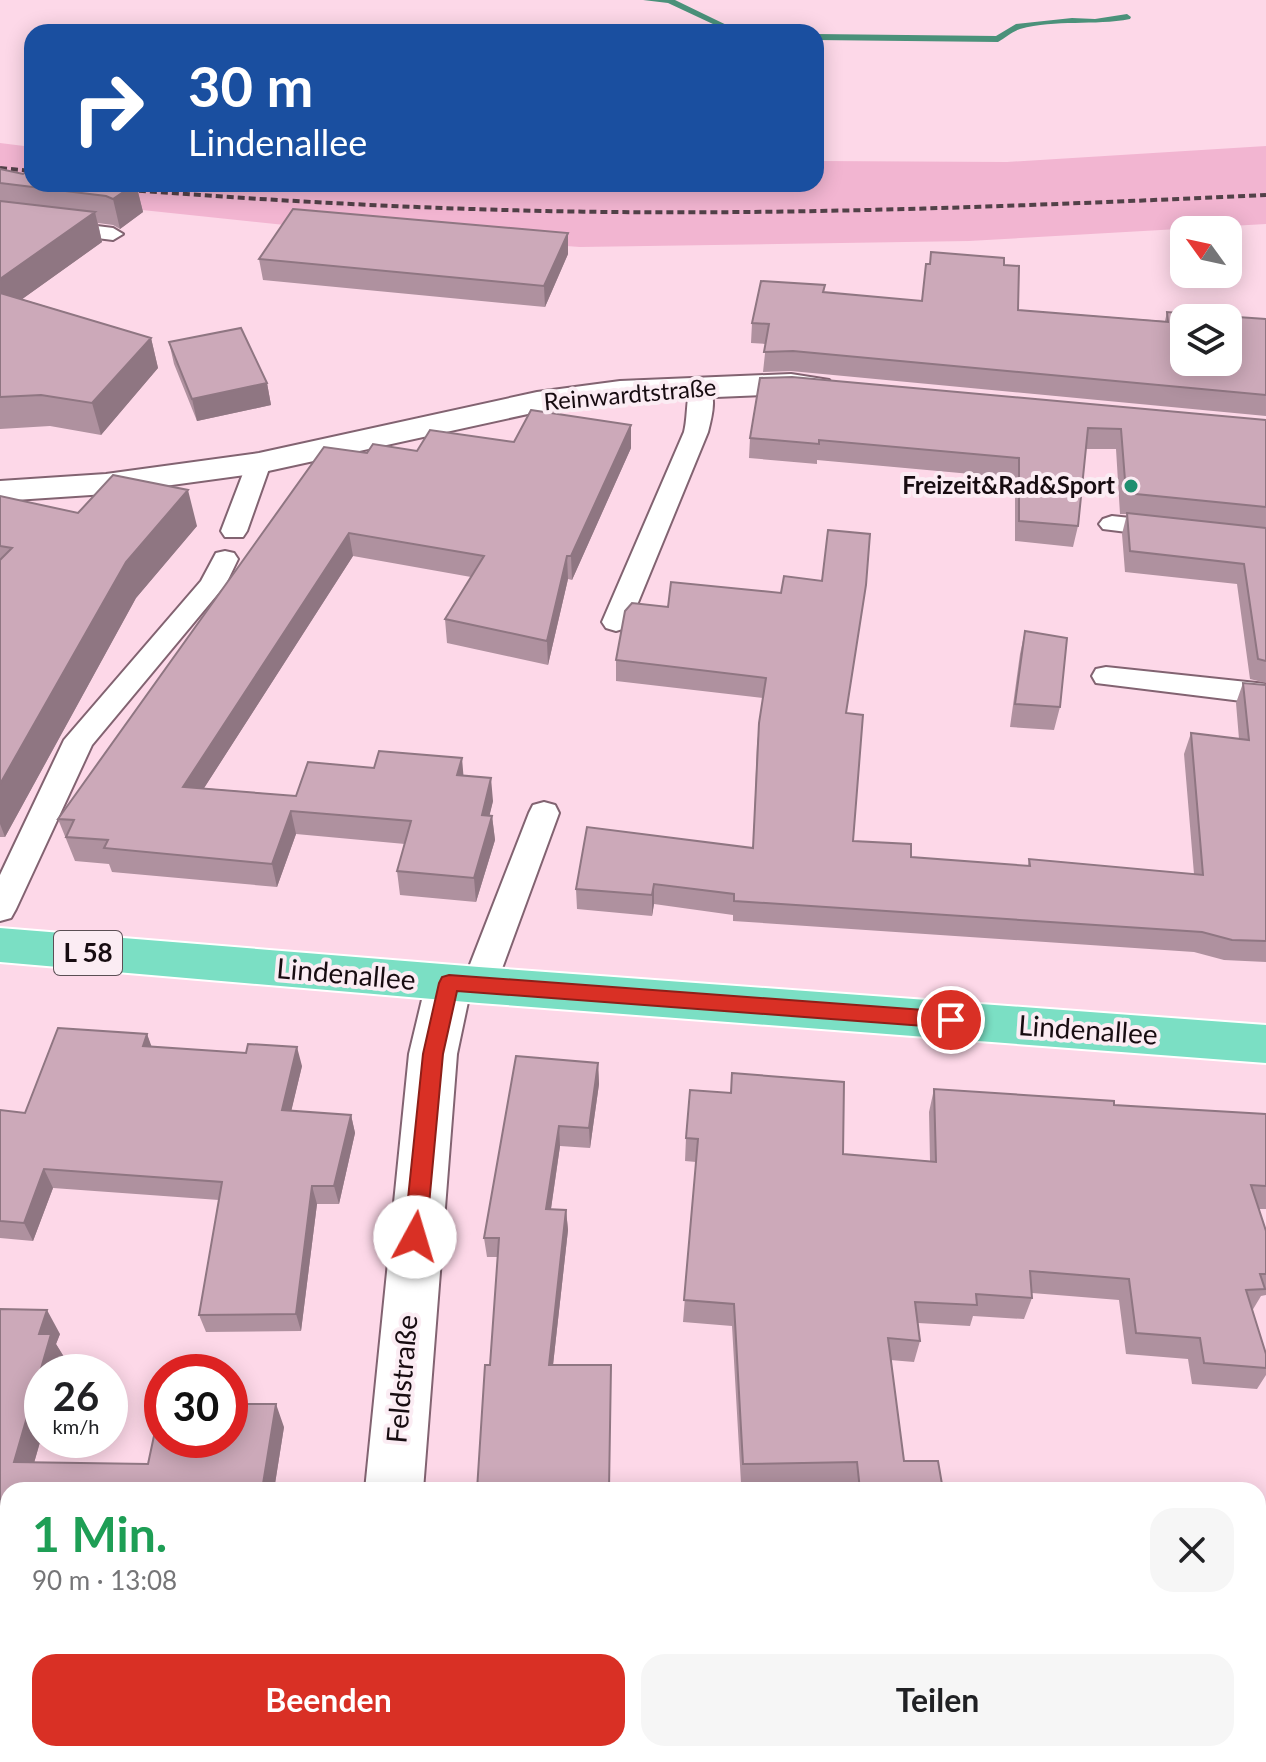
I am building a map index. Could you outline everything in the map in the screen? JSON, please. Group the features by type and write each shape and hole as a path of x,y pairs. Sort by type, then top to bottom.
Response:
{"main road":[{"name":"Lindenallee","path":"0,945 464,984 1266,1044"}],"street":[{"name":"Reinwardtstraße","path":"0,491 106,484 259,463 537,402 620,391 791,384 854,390"},
{"name":"Feldstraße","path":"395,1482 433,1054 464,984"}],"lane":[{"path":"0,220 113,234"},
{"path":"616,622 696,432 701,412 700,388"},
{"path":"0,909 79,740 213,584 259,463"},
{"path":"1112,524 1189,531"},
{"path":"1106,676 1266,694"},
{"path":"464,984 544,813"}],"shaded area":[{"path":"0,143 24,146 24,192 824,192 824,161 1007,162 1266,146 1266,224 1242,225 1242,216 1170,216 1170,229 969,241 580,247 294,226 0,195"}],"building":[{"path":"0,169 24,173 24,186 0,183"},
{"path":"73,192 123,192 113,199"},
{"path":"0,201 95,212 0,279"},
{"path":"293,209 568,233 544,286 259,259"},
{"path":"931,252 1004,258 1004,265 1019,266 1018,310 1168,322 1167,312 1170,312 1170,376 1242,376 1242,317 1266,319 1266,395 793,351 764,352 769,324 752,323 761,281 825,285 823,292 922,301 926,264 930,264"},
{"path":"0,293 151,338 92,403 41,395 0,397"},
{"path":"241,328 267,383 192,399 169,342"},
{"path":"792,377 1266,420 1266,507 1126,493 1121,429 1088,428 1078,526 1019,521 1019,458 819,440 819,444 750,438 760,378"},
{"path":"531,410 631,425 571,556 567,556 547,641 445,619 484,556 349,533 183,787 296,796 308,762 374,768 379,751 462,758 457,775 491,778 482,815 492,816 474,878 397,871 411,821 291,811 272,864 104,848 108,840 66,837 74,820 58,819 324,447 367,453 373,444 417,451 430,430 514,442"},
{"path":"113,475 188,490 126,562 0,784 0,560 12,548 0,546 0,496 78,513"},
{"path":"1127,513 1266,528 1266,661 1258,659 1244,564 1130,551"},
{"path":"828,530 870,534 866,585 846,713 863,715 853,841 911,844 911,857 1030,866 1029,859 1203,875 1191,733 1249,740 1243,683 1266,685 1266,941 1232,940 1202,932 734,901 734,894 654,884 652,895 576,889 587,827 753,848 759,723 766,678 616,660 625,611 632,603 668,607 671,582 781,593 784,576 822,581"},
{"path":"1025,631 1067,638 1060,707 1015,704"},
{"path":"58,1028 147,1034 143,1046 246,1053 248,1044 297,1047 282,1110 351,1115 334,1186 312,1186 296,1314 199,1315 222,1182 44,1169 24,1223 0,1221 0,1110 25,1113"},
{"path":"516,1056 598,1063 589,1128 559,1126 546,1209 566,1210 549,1365 611,1365 609,1482 478,1482 485,1365 490,1365 499,1238 484,1238"},
{"path":"732,1073 844,1082 843,1154 936,1162 934,1089 1114,1101 1114,1105 1266,1114 1266,1186 1251,1185 1266,1231 1266,1274 1260,1274 1265,1289 1246,1290 1266,1354 1266,1368 1204,1363 1200,1338 1136,1333 1129,1279 1030,1271 1032,1298 976,1294 977,1305 915,1302 920,1341 888,1338 904,1461 938,1461 942,1482 859,1482 857,1462 743,1464 734,1304 684,1300 698,1139 686,1138 690,1090 731,1093"},
{"path":"0,1309 47,1310 39,1334 51,1334 45,1354 24,1354 24,1427 14,1462 148,1464 149,1458 248,1458 248,1404 276,1404 263,1482 0,1482"}],"waterway":[{"path":"647,0 670,1 720,24"},
{"path":"824,37 998,39 1016,27 1127,17"}],"railway":[{"path":"0,168 24,170"},
{"path":"161,192 385,206 636,212 906,209 1266,195"}],"place":[{"name":"Freizeit&Rad&Sport","path":"1131,486"}],"route":[{"path":"415,1237 433,1054 449,983 951,1020"}]}
